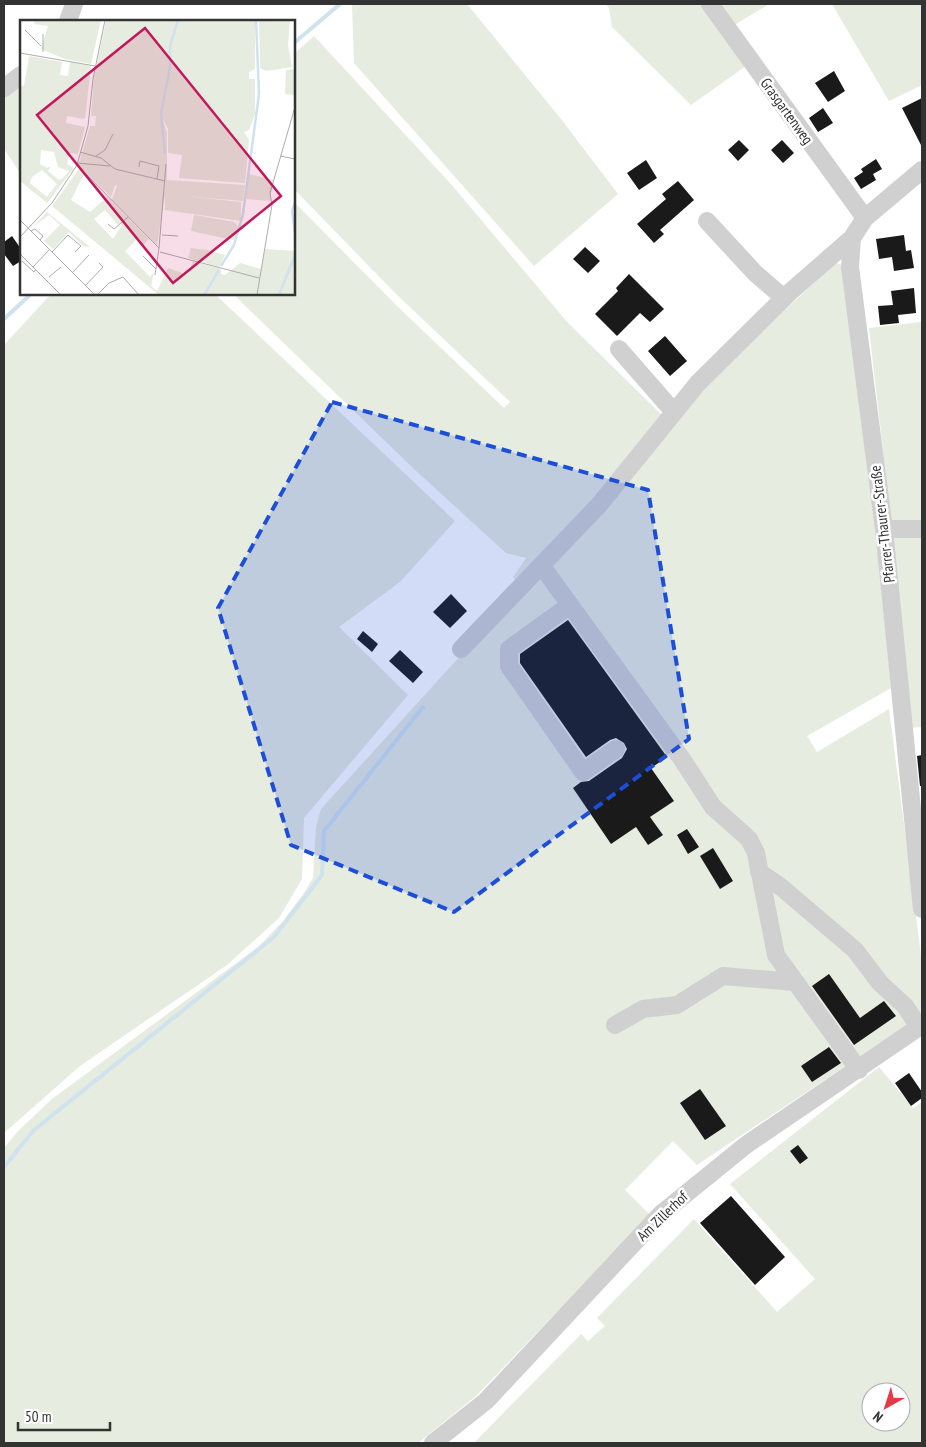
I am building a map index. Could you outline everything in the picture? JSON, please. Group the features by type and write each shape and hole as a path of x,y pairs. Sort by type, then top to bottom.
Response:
{"street":[{"path":"68,20 74,4"},
{"name":"Grasgartenweg","path":"710,4 865,218"},
{"path":"4,88 20,76"},
{"name":"Pfarrer-Thaurer-Straße","path":"922,170 865,218 852,238 850,267 884,530 922,909"},
{"path":"707,221 755,273 784,298"},
{"path":"461,649 599,505 673,411 698,383 784,298 852,238"},
{"path":"619,349 673,411"},
{"path":"884,530 922,529"},
{"path":"541,565 682,758 713,807 749,839 756,853 776,954 859,1070"},
{"path":"570,606 509,649 509,666 583,772 616,749"},
{"path":"760,872 781,886 855,950 880,982 905,1006 921,1026"},
{"path":"615,1025 643,1009 678,1005 723,976 795,982"},
{"name":"Am Zillerhof","path":"434,1443 486,1401 661,1214 746,1145 859,1070 921,1026"}],"highlighted area":[{"path":"332,402 648,490 689,739 454,912 291,845 218,608"}],"shaded area":[{"path":"352,4 467,4 561,119 618,194 534,266 354,63"},
{"path":"606,4 702,4 746,66 691,105 612,27 609,8"},
{"path":"714,4 769,4 731,27"},
{"path":"832,4 922,4 922,85 889,101"},
{"path":"314,36 450,183 568,323 663,416 724,366 836,263 850,267 891,688 807,736 817,752 889,709 922,963 922,1015 697,1165 673,1141 625,1190 650,1215 476,1396 418,1443 4,1443 4,1148 18,1131 52,1099 258,947 283,921 313,878 316,827 321,809 523,587 513,577 526,558 506,553 414,469 234,295 295,295 295,203 397,306 504,408 510,402 394,292 295,190 295,53"},
{"path":"20,83 20,173 4,149 4,94"},
{"path":"50,295 216,295 455,521 400,582 339,627 408,695 304,818 302,879 279,918 227,965 80,1066 4,1133 4,345"},
{"path":"921,322 922,727 908,728 894,546 869,328"},
{"path":"879,1067 913,1108 922,1102 922,1443 474,1443 581,1334 588,1341 605,1326 597,1318 694,1219 777,1312 815,1279 730,1184"}],"building":[{"path":"834,71 845,91 828,102 815,83"},
{"path":"922,98 922,147 902,108"},
{"path":"823,108 833,123 818,132 809,118"},
{"path":"739,140 749,150 738,161 728,150"},
{"path":"782,140 794,153 783,163 771,150"},
{"path":"876,159 882,169 873,174 876,180 861,189 854,178 863,172 861,169"},
{"path":"646,160 657,178 639,190 627,173"},
{"path":"678,181 694,200 660,230 664,234 654,243 637,224 666,199 662,194"},
{"path":"904,235 906,251 911,250 914,268 894,271 892,257 879,259 876,239"},
{"path":"12,236 20,248 20,262 13,266 4,254 4,242"},
{"path":"585,247 600,261 588,273 573,259"},
{"path":"629,274 664,309 650,322 640,313 617,336 595,314 618,291 616,288"},
{"path":"914,288 916,313 898,315 899,323 880,325 878,306 893,305 891,291"},
{"path":"665,336 687,361 670,376 648,351"},
{"path":"451,594 467,611 450,628 433,612"},
{"path":"568,620 667,757 651,768 674,801 650,817 663,835 648,845 636,827 611,844 573,788 581,782 589,781 622,758 627,749 624,743 616,738 610,740 586,757 520,663 520,654"},
{"path":"363,631 378,644 372,652 357,639"},
{"path":"400,650 423,672 413,683 389,661"},
{"path":"922,755 922,786 920,786 917,756"},
{"path":"687,829 699,847 688,854 677,835"},
{"path":"713,848 733,881 720,889 700,856"},
{"path":"829,974 860,1018 884,1001 896,1016 854,1045 812,986"},
{"path":"829,1047 841,1063 812,1082 801,1066"},
{"path":"909,1073 922,1092 922,1098 911,1106 895,1083"},
{"path":"700,1089 726,1126 705,1140 680,1103"},
{"path":"798,1145 808,1158 800,1164 790,1151"},
{"path":"731,1196 785,1257 755,1285 700,1223"}],"waterway":[{"path":"295,42 340,4"},
{"path":"4,319 30,295"},
{"path":"4,1167 34,1130 274,937 322,875 324,831 423,707"}]}
